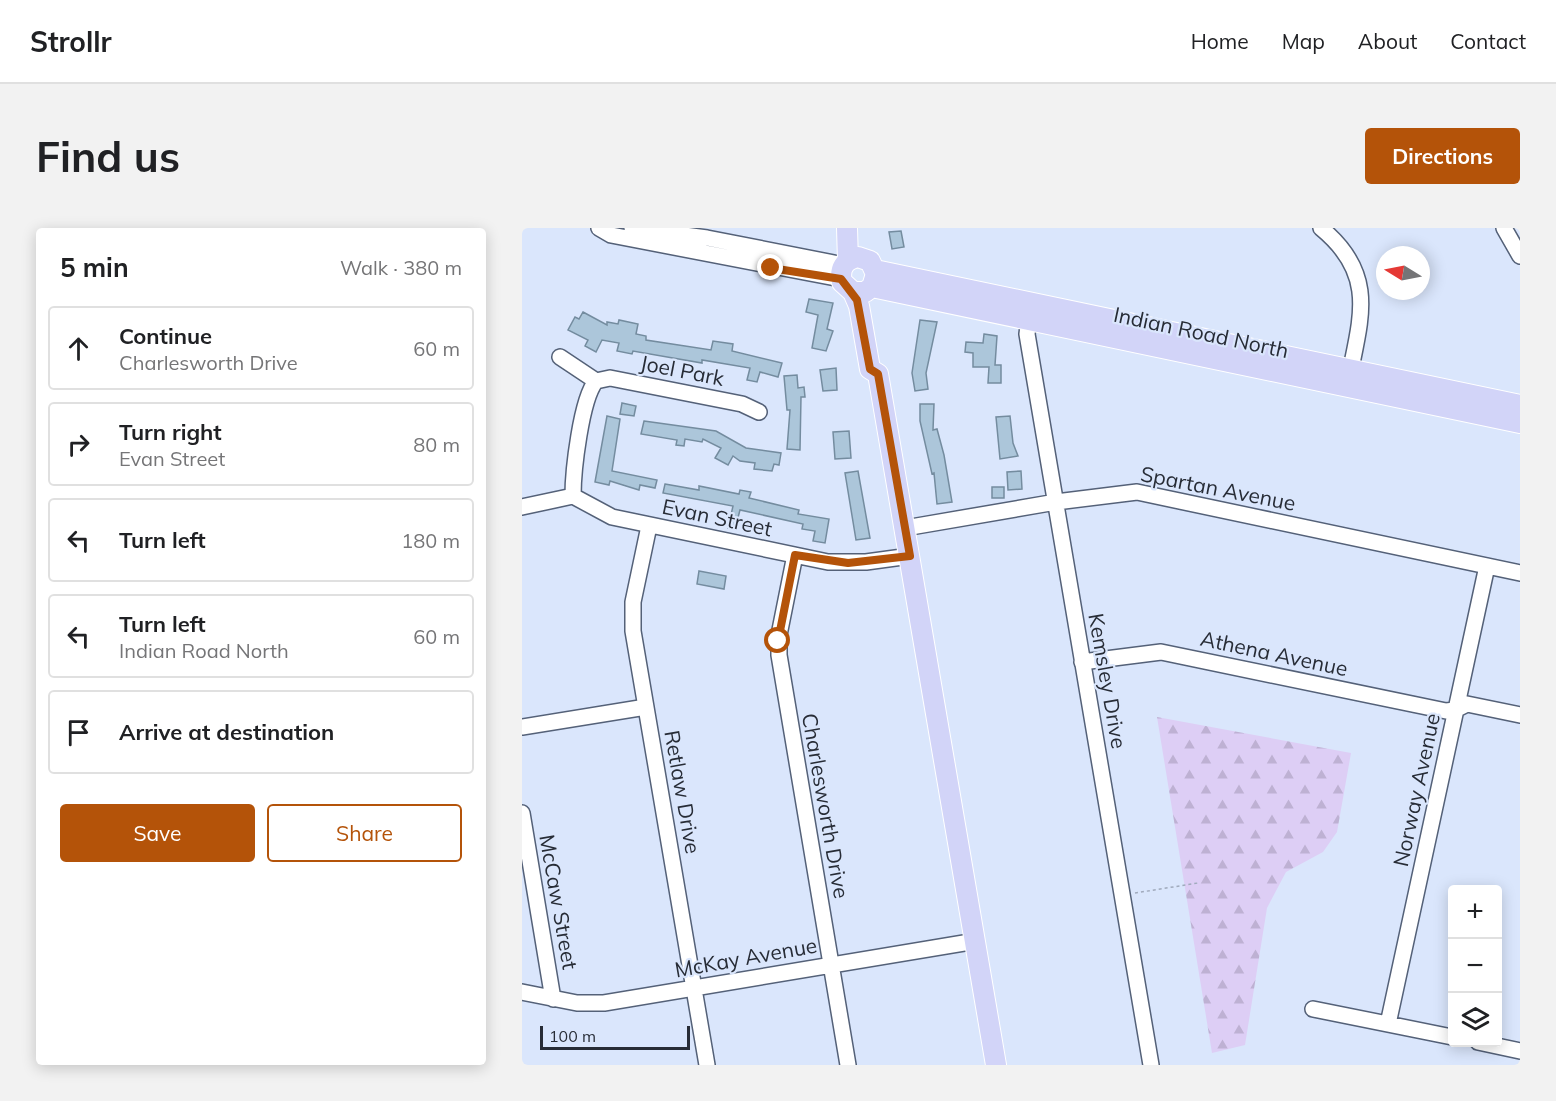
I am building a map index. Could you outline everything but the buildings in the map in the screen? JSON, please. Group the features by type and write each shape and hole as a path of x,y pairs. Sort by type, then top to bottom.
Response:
{"main road":[{"path":"847,228 884,368 878,374 996,1065"},
{"path":"858,228 858,275"},
{"name":"Indian Road North","path":"858,275 1349,380 1520,423"},
{"name":"Indian Road North","path":"1349,380 1520,405"}],"street":[{"name":"Indian Road North","path":"599,228 611,236 858,275"},
{"name":"Indian Road North","path":"632,228 707,238 858,275"},
{"path":"1322,228 1345,252 1361,288 1362,317 1349,380"},
{"path":"1504,228 1520,256"},
{"name":"Kemsley Drive","path":"1030,313 1027,334 1151,1065"},
{"path":"522,507 573,496 575,457 590,390 596,381 560,357"},
{"name":"Joel Park","path":"596,381 602,378 621,380 742,404 759,412"},
{"name":"Spartan Avenue","path":"905,528 1056,502 1137,492 1520,573"},
{"name":"Evan Street","path":"573,496 604,514 649,526 795,555 848,563 910,556"},
{"name":"Retlaw Drive","path":"649,526 632,614 707,1065"},
{"name":"Charlesworth Drive","path":"795,555 779,634 778,655 848,1065"},
{"name":"Norway Avenue","path":"1388,1024 1487,566"},
{"name":"Athena Avenue","path":"1082,662 1161,652 1446,711 1467,705 1520,715"},
{"path":"522,727 646,707"},
{"name":"McCaw Street","path":"522,813 553,999"},
{"name":"McKay Avenue","path":"522,992 553,999 595,1004 976,941"},
{"path":"1313,1009 1448,1036"},
{"path":"1501,1047 1520,1051"}],"path":[{"path":"1122,896 1198,883"}],"green space":[{"path":"1157,717 1351,753 1337,832 1323,852 1286,872 1267,908 1245,1045 1212,1053"}],"route":[{"path":"771,268 841,279 845,288 853,292 857,300 870,369 878,374 910,556 848,563 828,562 795,555 778,641"}]}
